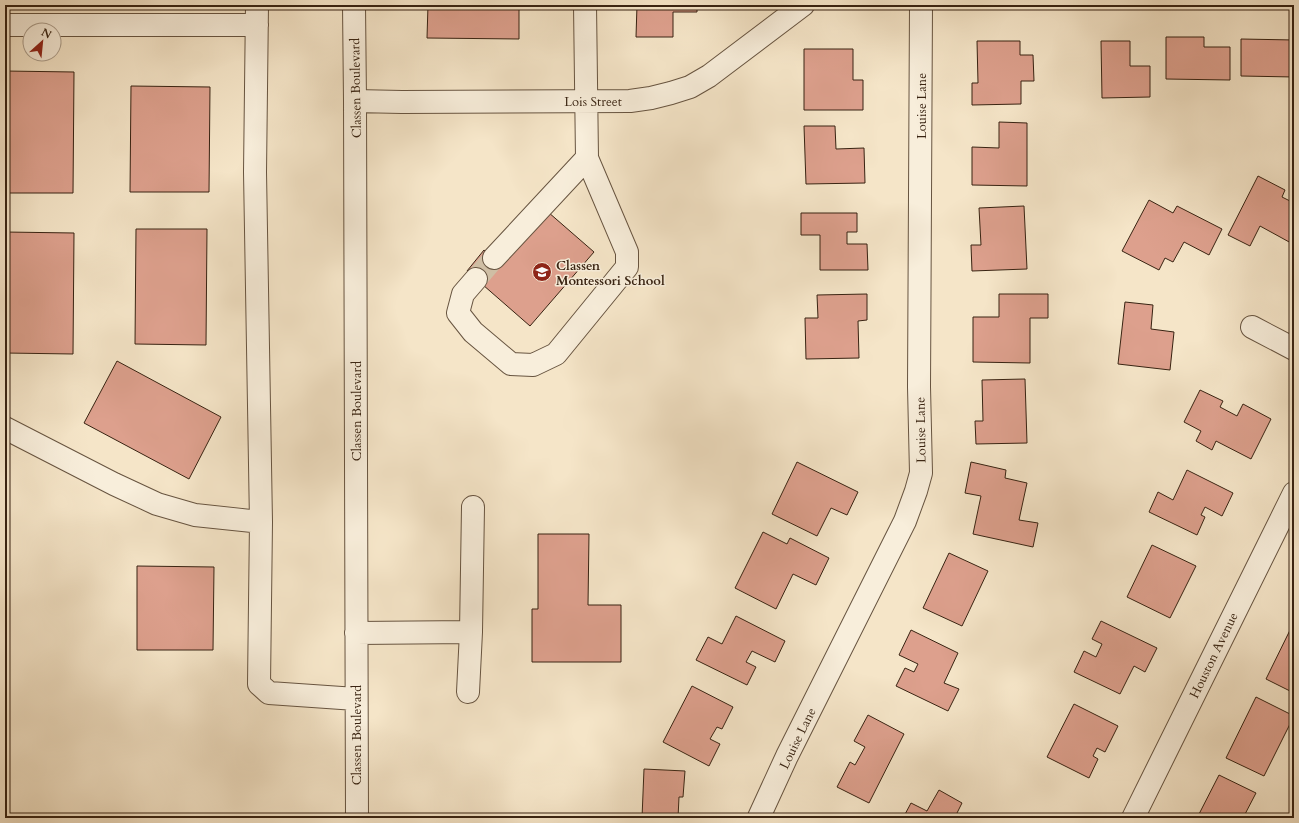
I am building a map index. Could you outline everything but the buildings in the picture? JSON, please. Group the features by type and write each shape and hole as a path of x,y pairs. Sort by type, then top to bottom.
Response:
{"street":[{"name":"Classen Boulevard","path":"354,5 357,818"},
{"path":"476,279 463,294 458,313 473,332 511,364 533,365 556,354 627,267 627,252 586,158 585,5"},
{"name":"Lois Street","path":"355,101 630,101 651,98 690,86 721,68 803,5"},
{"name":"Louise Lane","path":"761,818 759,817 787,756 905,521 916,491 920,473 919,379 921,5"},
{"path":"5,25 257,15 255,172 260,522 259,684 269,693 356,699"},
{"path":"494,258 586,158"},
{"path":"1252,327 1294,349"},
{"path":"5,428 114,484 157,504 195,515 260,522"},
{"name":"Houston Avenue","path":"1133,818 1294,493"},
{"path":"468,692 473,507"},
{"path":"356,633 470,632"}],"tunnel":[{"path":"476,279 494,258"}],"place":[{"name":"Classen Montessori School","path":"542,272"}]}
